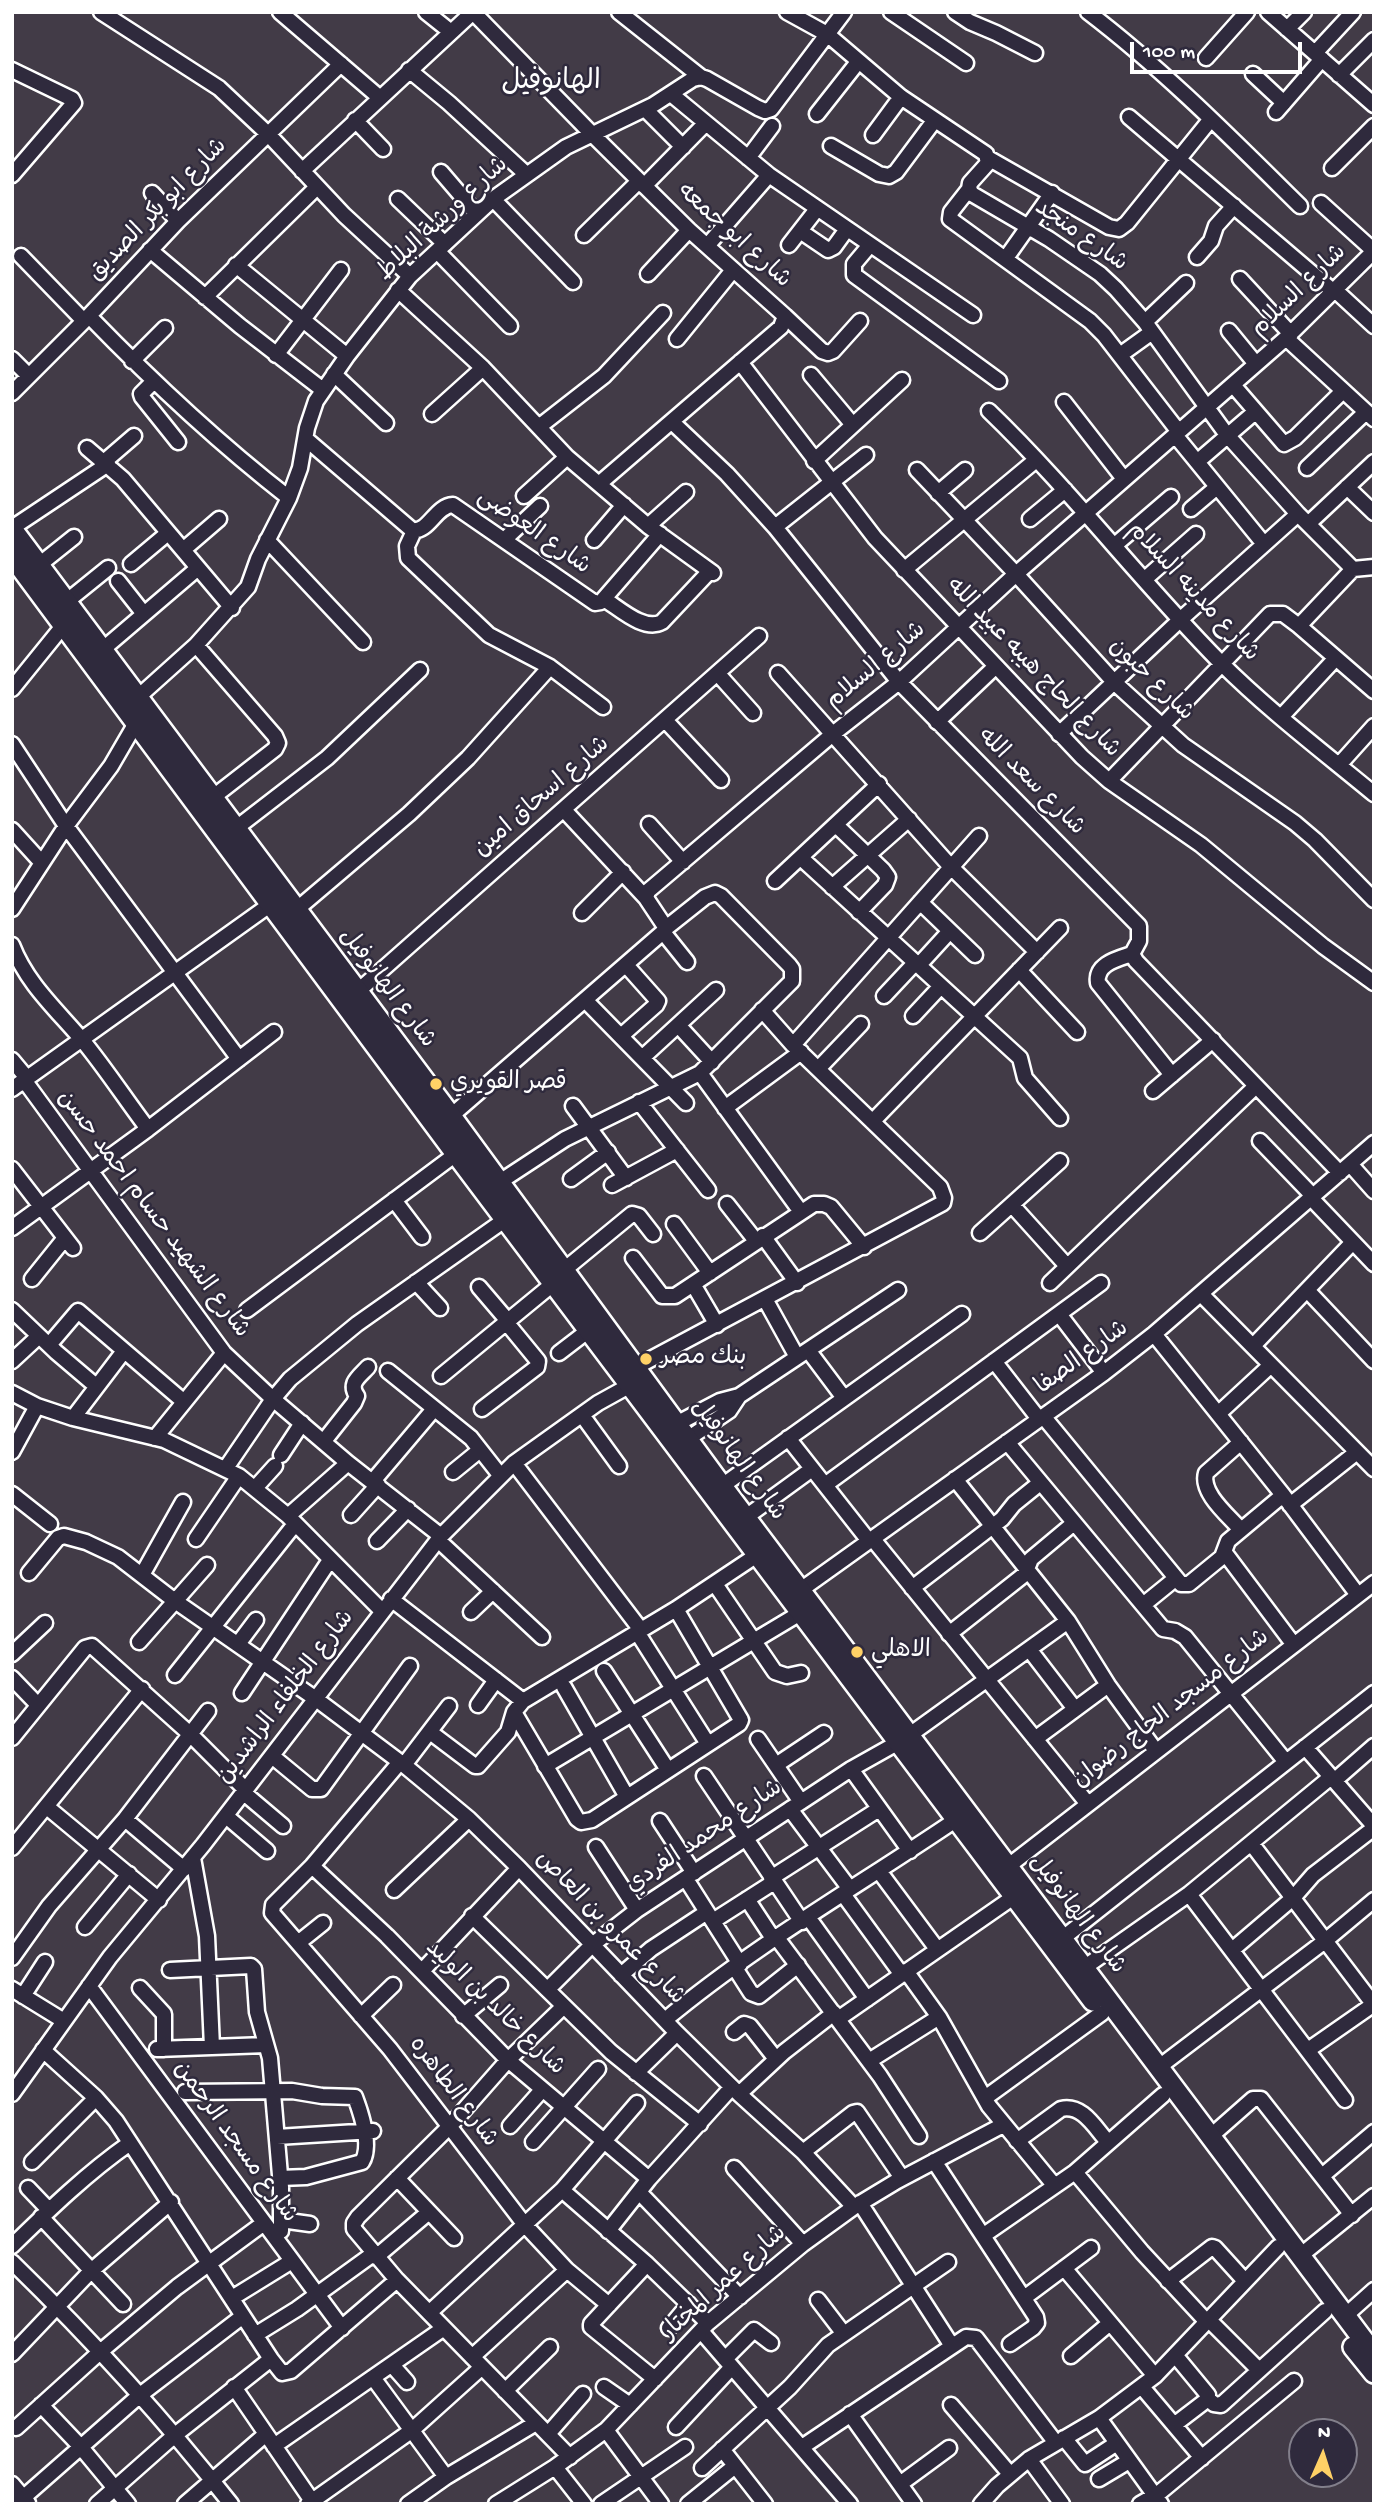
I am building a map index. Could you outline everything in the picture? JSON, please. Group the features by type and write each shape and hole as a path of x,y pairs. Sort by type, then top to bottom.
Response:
{"street":[{"path":"101,12 213,84 268,134 317,187 410,276"},
{"path":"280,12 379,97"},
{"path":"426,12 451,32"},
{"path":"302,171 473,12"},
{"name":"شارع ابو جمعه","path":"473,12 592,135 707,246 785,316 781,327 600,483"},
{"path":"619,12 701,77 765,111 771,109 844,12"},
{"path":"787,12 827,34 901,97 986,154 988,158 1109,227 1119,229 1127,223 1211,119"},
{"path":"891,12 966,63"},
{"path":"955,12 1035,53"},
{"path":"1088,12 1211,119 1300,206"},
{"path":"1206,58 1247,12"},
{"path":"1268,12 1374,105"},
{"path":"1287,29 1304,12"},
{"path":"1254,74 1280,107 1353,12"},
{"path":"1339,75 1374,40"},
{"path":"817,114 858,62"},
{"name":"شارع ابو بكر الصديق","path":"12,393 178,221 341,64"},
{"path":"12,70 74,101 74,105 12,175"},
{"path":"410,70 469,120 526,174"},
{"name":"شارع ورشة البلاط","path":"136,698 196,645 232,608 248,587 267,540 289,499 300,468 311,413 323,390 347,356 410,276 493,199 526,174 566,147 645,109 693,79 701,77"},
{"path":"671,94 769,175 973,315"},
{"path":"873,135 901,97"},
{"path":"645,109 683,147"},
{"path":"1129,117 1374,326"},
{"path":"355,120 383,149"},
{"path":"831,146 879,174 889,176 897,172 934,121"},
{"path":"584,235 705,124"},
{"path":"748,158 772,126"},
{"path":"1332,168 1374,126"},
{"path":"988,158 986,166 970,183 969,189 951,212 950,219 1090,321 1120,355 1197,462 1264,544"},
{"path":"441,172 477,214"},
{"path":"707,246 769,175"},
{"path":"205,297 317,187"},
{"name":"شارع منجد","path":"969,189 972,194 1100,274 1148,327 1227,435 1303,519 1353,569"},
{"path":"152,193 178,221"},
{"path":"1006,258 1052,193"},
{"path":"398,199 510,326"},
{"path":"493,199 573,282"},
{"path":"1321,203 1374,251"},
{"path":"1197,257 1234,206"},
{"path":"789,246 817,209"},
{"path":"800,231 828,250 834,247 847,229"},
{"path":"648,274 690,230"},
{"path":"870,245 854,264 854,275 999,381"},
{"path":"150,250 276,355 323,390"},
{"name":"شارع السلام","path":"646,898 648,891 834,733 899,682 1016,574 1289,336 1374,251"},
{"path":"21,256 208,432 289,499"},
{"path":"236,265 347,356"},
{"path":"276,355 341,270"},
{"path":"677,340 733,270"},
{"path":"1240,279 1289,336 1370,416 1307,468"},
{"path":"1120,355 1186,283"},
{"path":"398,290 483,368 567,457 654,530 711,572 656,626 645,624 604,598"},
{"path":"540,426 604,376 663,313"},
{"path":"785,316 822,351 828,353 833,351 860,321"},
{"path":"132,361 165,328"},
{"path":"1229,331 1256,365"},
{"path":"12,359 29,376"},
{"name":"شارع الحاج هيبه عبيد الله","path":"740,362 831,483 904,570 1059,734 1109,781 1201,845 1322,946 1374,983"},
{"path":"432,414 483,368"},
{"path":"334,374 386,423"},
{"path":"811,375 853,425"},
{"path":"814,461 902,380"},
{"path":"153,382 141,394 142,397 178,442"},
{"path":"1233,385 1280,441 1288,444 1343,391"},
{"path":"1064,402 1124,479"},
{"name":"شارع مدينه السلام","path":"989,411 1087,512 1222,663 1281,717 1374,794"},
{"path":"1197,462 1255,412"},
{"name":"شارع سعد الله","path":"672,422 727,474 775,527 899,682 1139,926 1140,935 1132,954"},
{"path":"12,528 107,463 134,436"},
{"path":"306,439 414,531 407,546 408,558 489,635 550,667 603,707"},
{"path":"87,448 107,463 232,608"},
{"path":"775,527 866,455"},
{"path":"524,496 567,457"},
{"path":"904,570 1036,460"},
{"path":"1059,734 1264,544 1347,487 1374,462"},
{"name":"شارع حبون","path":"917,470 1115,683 1183,745 1295,823 1335,858 1373,898"},
{"path":"938,493 965,470"},
{"path":"1191,509 1217,487"},
{"path":"1347,487 1374,513"},
{"path":"1030,519 1065,489"},
{"name":"شارع العوضى","path":"414,531 422,529 447,505 453,505 595,603 604,598 686,492"},
{"path":"1115,545 1171,497"},
{"path":"594,540 624,505"},
{"path":"504,540 540,506"},
{"path":"183,550 219,519"},
{"name":"شارع الهانوفيل","path":"12,528 136,698 451,1116 492,1187 506,1219 559,1276 589,1330 636,1376 757,1555 905,1738 957,1819 1063,1938 1102,2013 1374,2373"},
{"path":"131,564 168,533"},
{"path":"1145,579 1196,534"},
{"path":"39,565 74,537"},
{"path":"267,540 363,642"},
{"name":"شارع الهانوفيل","path":"13,558 456,1154 492,1187 636,1376 684,1431 722,1486 802,1589 905,1738 1003,1870 1015,1896 1159,2067 1374,2354"},
{"path":"1299,626 1353,569 1374,566"},
{"path":"66,601 108,568"},
{"path":"102,650 198,568"},
{"path":"118,581 144,614"},
{"path":"1109,781 1265,618 1277,612 1299,626 1374,691"},
{"path":"12,689 63,626"},
{"name":"شارع اسحاق امين","path":"357,992 760,636"},
{"path":"196,645 275,736 278,743 275,749 212,798"},
{"path":"1281,717 1336,658"},
{"path":"937,722 996,666"},
{"path":"296,910 409,814 458,767 550,667"},
{"path":"235,829 327,758 420,670"},
{"path":"778,673 951,867 1037,952"},
{"path":"718,674 752,713"},
{"path":"665,720 721,780"},
{"path":"12,909 66,826 111,766 136,723"},
{"path":"1339,765 1374,726"},
{"path":"14,751 66,826 239,1059"},
{"path":"775,881 879,784"},
{"path":"564,810 646,898 687,962"},
{"path":"832,887 909,819"},
{"path":"649,824 682,862"},
{"path":"836,825 886,873 887,881 859,912"},
{"path":"12,830 42,863"},
{"path":"725,1108 797,1049 888,939 979,836"},
{"path":"801,858 1020,1058 1025,1078 1060,1118"},
{"path":"582,913 623,873"},
{"path":"451,1116 705,897 715,893 725,900 792,969 792,981 700,1073 560,1142 492,1187"},
{"path":"920,902 975,955"},
{"path":"21,1082 271,904"},
{"path":"762,1010 797,1049 873,1121 1060,928"},
{"path":"884,996 950,932"},
{"path":"12,945 31,982 82,1040 148,1129"},
{"path":"1171,1075 1098,983 1100,969 1132,954 1256,1086 1345,1169 1374,1191"},
{"path":"621,1036 658,1001 626,965"},
{"path":"1019,970 1077,1032"},
{"path":"913,1016 940,986"},
{"path":"642,1058 716,990"},
{"path":"585,1000 686,1103"},
{"path":"818,1069 861,1024"},
{"path":"678,1025 712,1062"},
{"path":"12,1228 91,1172 274,1032"},
{"path":"1153,1091 1213,1040"},
{"name":"شارع الشهيد حسام احمد حسن","path":"12,1060 21,1082 224,1353 348,1463 408,1509 542,1637"},
{"path":"700,1073 800,1212"},
{"path":"1050,1283 1256,1086"},
{"path":"639,1102 708,1190"},
{"path":"573,1106 626,1178"},
{"name":"شارع الخلفاء الراشدين","path":"12,2094 89,1986 245,1792 386,1605 440,1538 500,1475 636,1376 717,1325 943,1203 940,1187 873,1121"},
{"path":"1259,1141 1374,1264"},
{"name":"شارع الصفا","path":"802,1589 1104,1373 1201,1294 1374,1143"},
{"path":"612,1185 677,1150"},
{"path":"571,1179 608,1152"},
{"path":"247,1310 456,1154"},
{"path":"980,1233 1060,1161"},
{"path":"12,1169 69,1243 32,1279"},
{"path":"394,1200 422,1237"},
{"path":"727,1204 797,1283"},
{"path":"634,1258 662,1296 675,1296 814,1204 831,1207 864,1247"},
{"path":"1012,1205 1067,1266"},
{"path":"441,1376 632,1214 639,1216 653,1234"},
{"path":"196,1539 273,1399 290,1379 357,1324 506,1219"},
{"path":"674,1224 710,1273"},
{"path":"1253,1346 1353,1242"},
{"path":"416,1282 440,1308"},
{"path":"825,1485 1101,1283"},
{"path":"693,1284 717,1325"},
{"path":"479,1287 538,1361 537,1367 482,1409"},
{"path":"684,1431 729,1411 739,1396 898,1290"},
{"path":"1307,1290 1374,1361"},
{"path":"1201,1294 1374,1469"},
{"path":"765,1299 803,1353 844,1398"},
{"path":"12,1310 96,1386"},
{"path":"12,1361 44,1340 78,1311 183,1401"},
{"path":"722,1486 962,1314"},
{"path":"1059,1314 1104,1373"},
{"path":"559,1353 589,1330"},
{"path":"1154,1334 1358,1595"},
{"path":"74,1418 124,1351"},
{"path":"155,1438 224,1353"},
{"path":"994,1361 1182,1581"},
{"path":"1218,1414 1271,1365"},
{"path":"324,1441 354,1403 357,1396 352,1385 368,1367"},
{"path":"388,1371 460,1428 500,1475"},
{"path":"12,1393 37,1406 74,1418 155,1438 233,1472 256,1487 330,1560 386,1605 496,1680 518,1707 545,1766 577,1819 582,1822 592,1820 739,1724 741,1720 676,1609"},
{"path":"12,1452 37,1406"},
{"path":"351,1515 434,1409"},
{"path":"582,1415 619,1466"},
{"path":"256,1487 278,1461 302,1423"},
{"path":"789,1438 1088,1804"},
{"path":"1007,1442 1163,1629 1175,1631 1185,1637 1286,1762"},
{"path":"1241,1442 1206,1473 1204,1478 1206,1488 1241,1530"},
{"path":"453,1472 481,1450"},
{"path":"1143,1605 1225,1553 1228,1541 1241,1530 1357,1451"},
{"path":"175,1675 291,1520 348,1463"},
{"path":"514,1463 639,1631 708,1744"},
{"path":"746,1517 812,1469"},
{"path":"955,1479 1068,1621 1108,1685 1156,1751"},
{"path":"912,1588 1002,1520 1014,1504 1040,1483"},
{"path":"12,1494 50,1524"},
{"path":"142,1575 183,1502"},
{"path":"377,1541 408,1509"},
{"path":"949,1634 1025,1574 1031,1559 1074,1523"},
{"name":"شارع عمرو بن العاص","path":"29,1573 58,1538 64,1536 86,1542 118,1557 174,1601 362,1733 468,1819 519,1868 677,2033 857,2205 952,2346"},
{"path":"1225,1553 1294,1645"},
{"path":"430,1732 477,1767 508,1731 518,1707 757,1555"},
{"path":"242,1693 330,1560"},
{"path":"139,1642 207,1565"},
{"name":"شارع مسجد الحاج رضوان","path":"1003,1870 1374,1583"},
{"path":"715,1584 775,1672 787,1676 801,1673"},
{"path":"471,1612 493,1591"},
{"path":"545,1766 802,1612"},
{"path":"238,1644 256,1620"},
{"name":"شارع محمد الفردي","path":"548,1989 592,1945 637,1910 850,1769 905,1738 1068,1621"},
{"path":"12,1654 45,1623"},
{"path":"12,1738 88,1646 100,1652 142,1689 283,1826"},
{"path":"1029,1648 1075,1709"},
{"path":"272,1756 317,1790 321,1789 410,1666"},
{"path":"604,1671 668,1770"},
{"path":"12,1678 38,1705"},
{"path":"478,1705 496,1680"},
{"path":"1035,1739 1108,1685"},
{"path":"564,1687 627,1797"},
{"path":"12,1848 142,1689"},
{"path":"1063,1938 1374,1693"},
{"path":"312,1866 430,1732 449,1706"},
{"path":"12,1958 43,1914 125,1819 208,1711"},
{"path":"776,1765 824,1734"},
{"path":"758,1739 776,1765 819,1847 847,1891 904,1973 939,2017 1003,2125 1054,2185"},
{"path":"1079,1971 1189,1894 1374,1746"},
{"path":"1232,1950 1293,1898 1313,1875 1374,1827 1305,1747"},
{"path":"850,1769 910,1851"},
{"path":"704,1776 773,1880 867,1999"},
{"path":"47,1807 159,1900"},
{"path":"621,1975 651,1949 747,1899 819,1847 879,1809"},
{"path":"226,1815 267,1851"},
{"path":"125,1819 189,1863 203,1910 212,2047"},
{"path":"394,1889 468,1819"},
{"path":"665,2020 775,1939 957,1819"},
{"path":"660,1821 751,1993 759,1996 798,1965"},
{"path":"1251,1843 1374,2004 1308,2050"},
{"path":"596,1847 637,1910"},
{"name":"شارع الطاهره","path":"312,1866 276,1901 271,1909 272,1913 422,2088 525,2225 567,2270 609,2305"},
{"name":"شارع خالد بن الوليد","path":"312,1866 422,1971 508,2060 603,2143 649,2179"},
{"path":"422,1971 519,1868"},
{"path":"879,1871 937,1949"},
{"path":"85,1927 129,1874"},
{"path":"1189,1894 1345,2100"},
{"path":"608,2231 649,2179 700,2124 736,2091 836,2016 867,1999 1015,1896"},
{"path":"747,1899 869,2060 919,2136"},
{"path":"1159,2067 1325,1941 1374,1900"},
{"path":"472,1916 636,2073 700,2124"},
{"path":"298,1943 323,1923"},
{"path":"44,1962 18,1992 64,2021"},
{"path":"170,1970 253,1967 257,2012 270,2058 281,2225 310,2224"},
{"path":"361,2016 393,1985"},
{"path":"463,2016 500,1985"},
{"name":"شارع مسجد الرحمن","path":"89,1986 342,2328"},
{"path":"140,1988 163,2014 161,2049 266,2045"},
{"path":"564,2006 508,2060 449,2127 358,2217 354,2229 397,2280 570,2457"},
{"path":"985,2098 1102,2013"},
{"path":"869,2060 939,2017"},
{"path":"734,2032 744,2024 750,2026 776,2059"},
{"path":"636,2073 677,2033"},
{"path":"43,2050 96,2098 130,2143 282,2372 287,2373 397,2280"},
{"path":"533,2142 597,2069"},
{"path":"510,2126 542,2090"},
{"path":"185,2092 273,2091 355,2097 369,2131 362,2162 306,2176 280,2178"},
{"path":"984,2235 1075,2172 1163,2095"},
{"path":"32,2162 96,2098"},
{"path":"1210,2136 1252,2099 1261,2099 1352,2215"},
{"path":"429,2313 562,2190 637,2103"},
{"path":"1017,2141 1061,2109 1067,2108 1079,2110 1108,2142"},
{"path":"803,2152 857,2112 902,2178"},
{"name":"شارع عمر المختار","path":"496,2504 570,2457 606,2430 705,2327 803,2244 857,2205 902,2178 1003,2125"},
{"path":"276,2137 369,2131"},
{"path":"1322,2176 1374,2132"},
{"path":"12,2246 100,2164 130,2143"},
{"path":"934,2161 984,2235 1037,2323 1010,2344"},
{"path":"734,2168 803,2244"},
{"path":"1075,2172 1168,2281 1259,2370"},
{"path":"397,2178 454,2238"},
{"path":"28,2188 45,2214 91,2271 123,2304"},
{"path":"562,2190 689,2304 729,2363 850,2504"},
{"path":"639,2192 740,2297"},
{"path":"1300,2256 1374,2196"},
{"path":"12,2354 91,2271 171,2202"},
{"path":"255,2334 375,2255 429,2212"},
{"path":"16,2428 177,2287 264,2223"},
{"path":"1168,2281 1212,2247 1216,2248 1245,2281"},
{"path":"986,2502 1010,2474 1029,2459 1099,2418 1155,2376 1278,2247"},
{"path":"1024,2298 1091,2248"},
{"path":"232,2298 292,2261"},
{"path":"12,2262 58,2307 140,2396 231,2504"},
{"path":"702,2468 790,2387 818,2355 948,2262"},
{"path":"647,2264 591,2324 592,2331 654,2379"},
{"path":"1064,2268 1155,2376"},
{"path":"234,2387 312,2503 411,2431 567,2270"},
{"path":"1345,2316 1374,2290"},
{"path":"818,2300 844,2334"},
{"path":"669,2328 689,2304"},
{"path":"1175,2355 1207,2391 1208,2399 1214,2404 1222,2405 1325,2311"},
{"path":"12,2484 23,2502 80,2446 243,2316"},
{"path":"1071,2356 1110,2323"},
{"path":"185,2504 270,2440 374,2379 444,2328"},
{"path":"676,2427 754,2330 771,2343"},
{"path":"802,2446 966,2337 976,2338 1060,2441 1085,2464 1116,2443"},
{"path":"505,2391 550,2347"},
{"path":"97,2504 175,2435 271,2359"},
{"path":"392,2365 407,2382"},
{"path":"374,2379 446,2477"},
{"path":"1140,2504 1158,2499 1202,2458 1294,2381"},
{"path":"604,2387 631,2405"},
{"path":"1142,2387 1202,2458"},
{"path":"548,2434 583,2394"},
{"path":"1174,2425 1208,2399"},
{"path":"41,2405 80,2446 128,2504"},
{"path":"951,2405 1010,2474"},
{"path":"850,2414 914,2504"},
{"path":"1099,2418 1158,2499"},
{"path":"408,2504 446,2477 536,2423"},
{"path":"606,2430 661,2504"},
{"path":"601,2504 685,2448"},
{"path":"900,2484 949,2448"},
{"path":"722,2449 765,2504"},
{"path":"1029,2459 1062,2504"},
{"path":"1099,2479 1129,2461"},
{"path":"688,2504 735,2466"},
{"path":"555,2467 584,2504"}],"place":[{"name":"قصر القويري","path":"436,1084"},
{"name":"بنك مصر","path":"646,1359"},
{"name":"الاهلي","path":"857,1652"}],"district":[{"name":"الهانوفيل","path":"551,84"}]}
